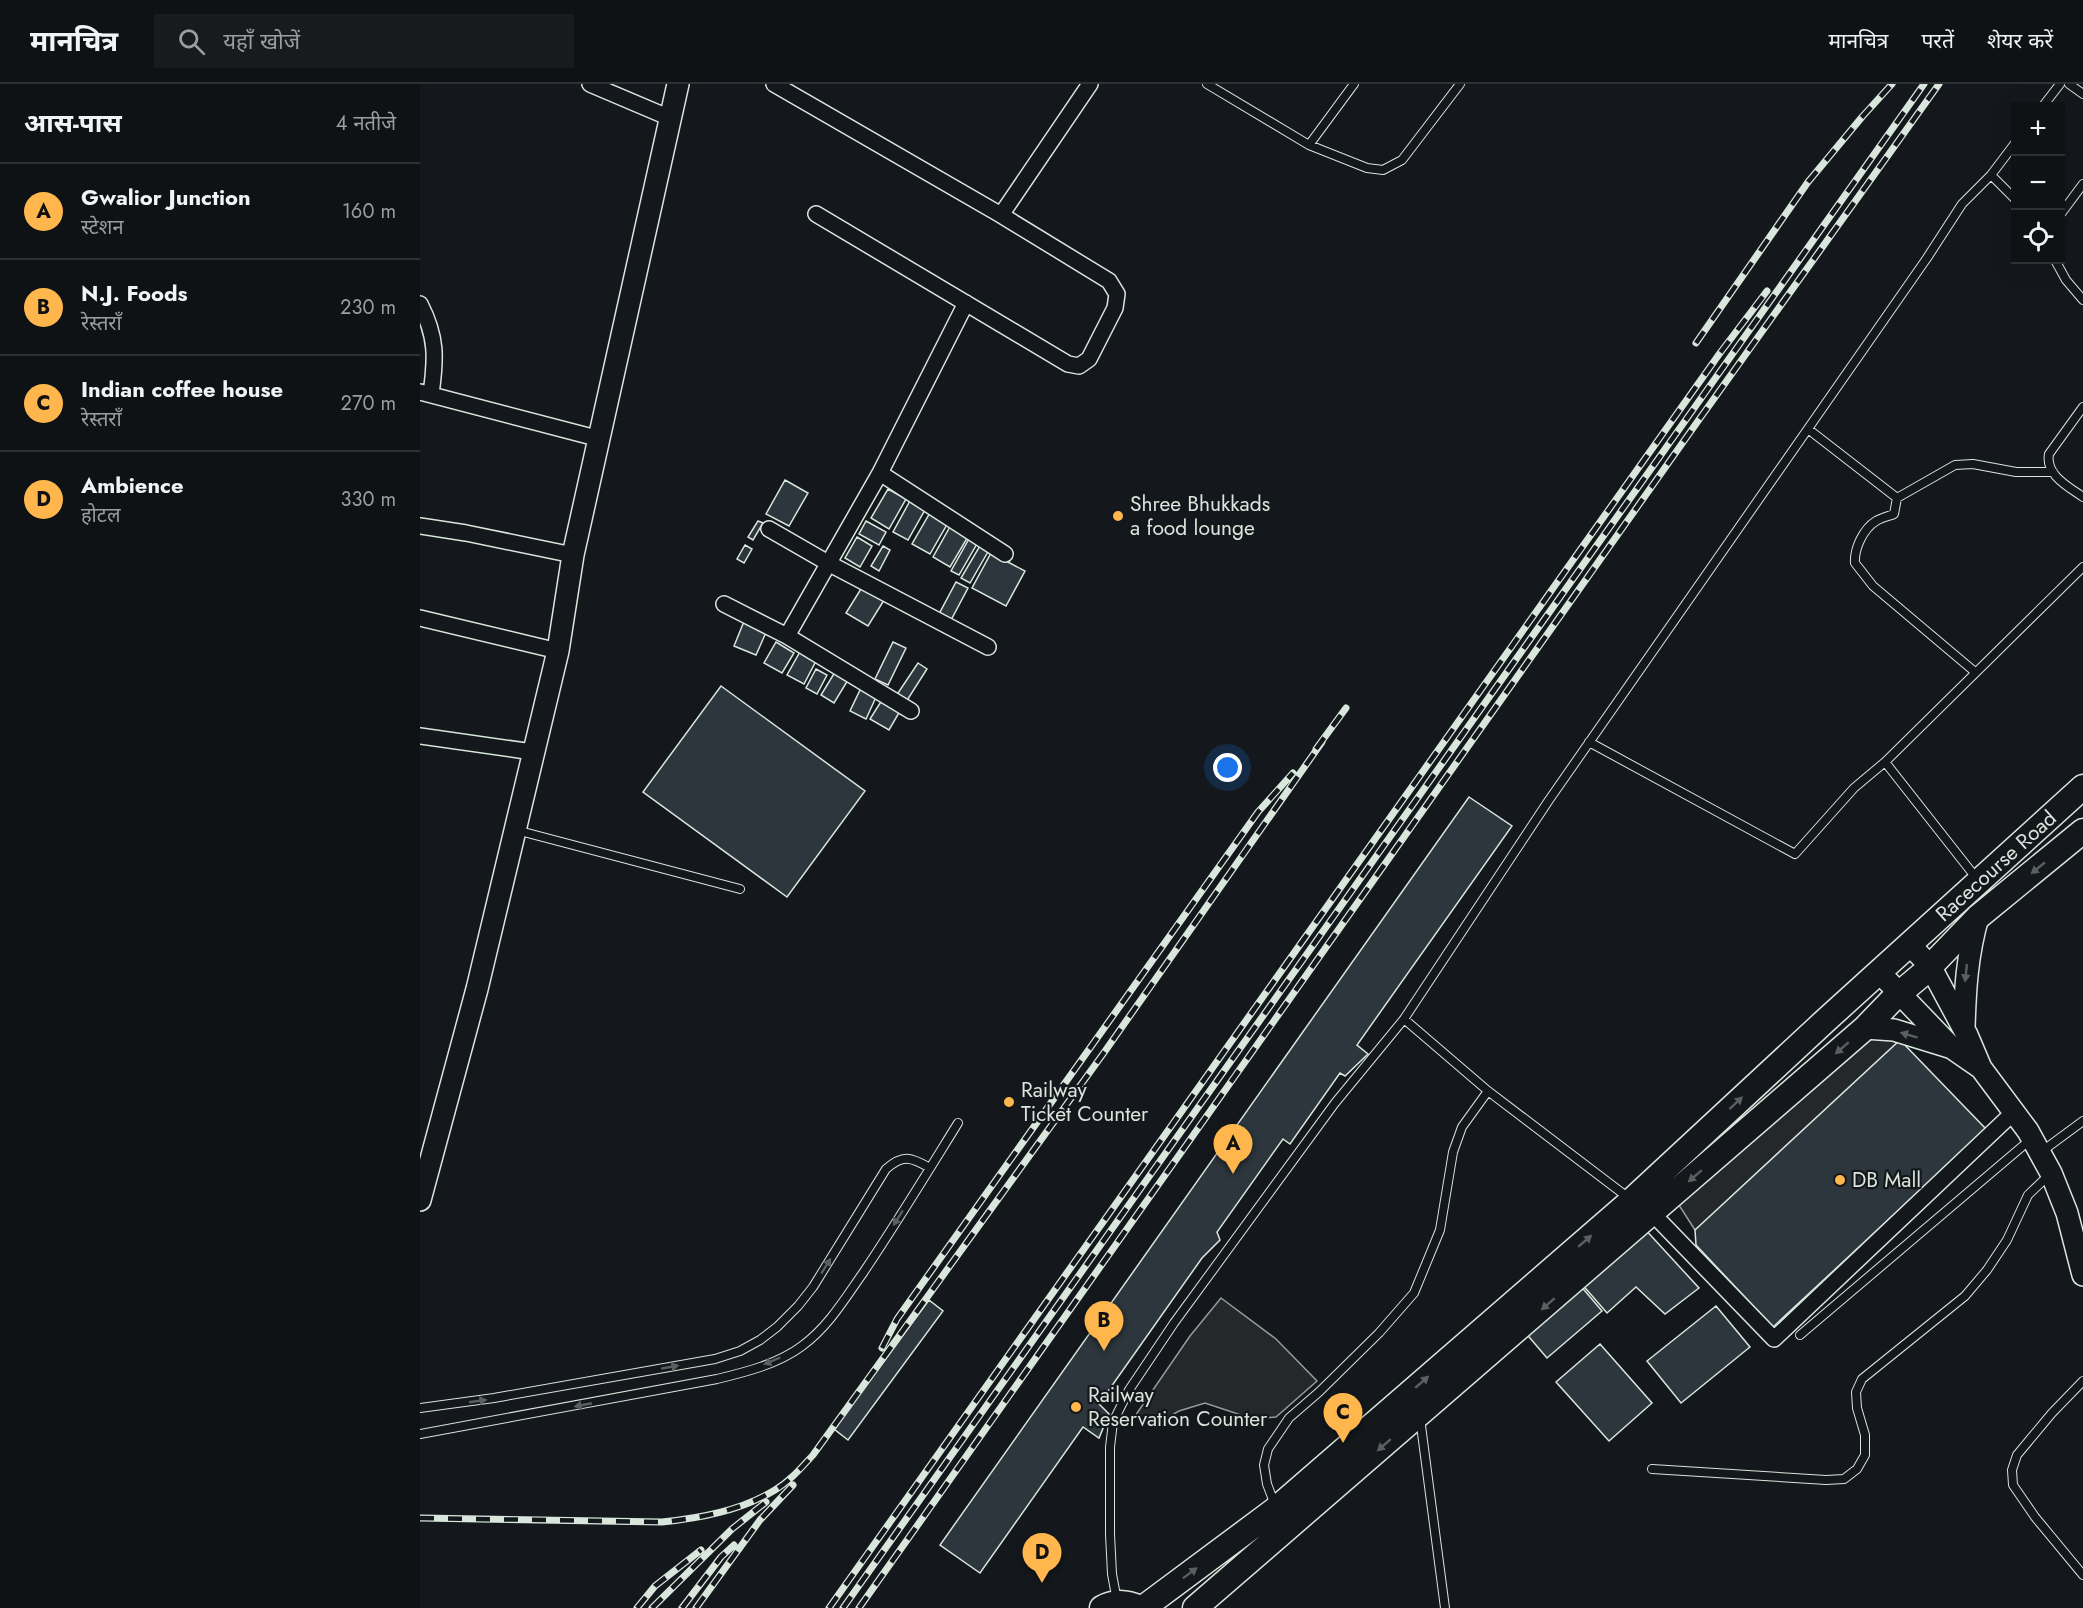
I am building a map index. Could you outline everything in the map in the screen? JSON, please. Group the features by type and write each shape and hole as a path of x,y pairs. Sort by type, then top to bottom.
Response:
{"main road":[{"path":"420,1200 477,989 558,651 573,555 678,84"},
{"name":"Racecourse Road","path":"1126,1607 1276,1509 1631,1200 1879,972 2081,794"},
{"name":"Racecourse Road","path":"1195,1608 1865,1028 1978,918 2083,831"},
{"path":"1964,1030 1966,976 1970,947 1978,918"},
{"path":"1910,945 1930,966 1981,1068 2036,1145 2051,1173 2067,1213 2082,1270"},
{"path":"1879,972 1952,1048 1981,1068"},
{"path":"1865,1028 1894,1030 1952,1048"}],"street":[{"path":"590,84 670,118"},
{"path":"774,84 1001,215 1109,281 1117,294 1115,308 1089,359 1079,366 1068,364 816,214"},
{"path":"1001,215 1090,84"},
{"path":"787,636 880,473 966,303"},
{"path":"420,304 429,321 435,343 436,362 425,393 600,439"},
{"path":"880,473 1005,554"},
{"path":"420,526 573,555"},
{"path":"769,529 828,563 988,647"},
{"path":"724,604 787,636 911,711"},
{"path":"420,618 558,651"},
{"path":"420,736 533,752"},
{"path":"1652,1213 1774,1339 2014,1113"}],"lane":[{"path":"1207,84 1309,145 1366,168 1383,170 1402,160 1460,84"},
{"path":"1309,145 1354,84"},
{"path":"2046,102 2060,84"},
{"path":"2069,84 2083,94"},
{"path":"1126,1607 1112,1574 1110,1534 1110,1447 1113,1422 1124,1401 1174,1323 1307,1141 1404,1019 1549,800 1927,258 1962,204 1991,175 2011,149"},
{"path":"1991,175 2011,195"},
{"path":"2065,210 2083,184"},
{"path":"2057,264 2066,280 2083,300"},
{"path":"2083,407 2049,454 2048,461 2053,472 2083,497"},
{"path":"1808,429 1897,498"},
{"path":"1897,498 1956,465 1964,463 2016,472 2053,472"},
{"path":"1897,498 1894,514 1875,522 1864,535 1858,545 1855,563 1873,586 1975,672"},
{"path":"1589,742 1795,854 1854,788 1885,762 2083,567"},
{"path":"1885,762 1979,882"},
{"path":"515,829 740,889"},
{"path":"1404,1019 1488,1091 1631,1200"},
{"path":"1276,1509 1264,1465 1268,1449 1289,1418 1379,1333 1414,1293 1440,1230 1453,1152 1462,1127 1488,1091"},
{"path":"1800,1335 2036,1145 2083,1120"},
{"path":"420,1434 717,1379 748,1371 801,1347 827,1325 876,1253 958,1123"},
{"path":"420,1408 494,1398 715,1359 740,1351 777,1327 813,1287 886,1169 896,1161 906,1158 918,1161 930,1168"},
{"path":"1652,1468 1826,1480 1844,1479 1857,1469 1865,1455 1865,1435 1857,1408 1856,1392 1862,1378 1965,1296 1987,1270 2007,1240 2028,1195 2051,1173"},
{"path":"2083,1381 2052,1413 2017,1455 2012,1470 2013,1485 2035,1517 2083,1575"},
{"path":"1420,1414 1445,1608 1438,1608"}],"shaded area":[{"path":"1867,1034 1900,1040 1695,1230 1675,1199"},
{"path":"1221,1298 1276,1339 1317,1381 1276,1417 1253,1419 1205,1403 1179,1411 1152,1426 1135,1416 1190,1336"}],"building":[{"path":"785,480 808,493 789,526 766,514"},
{"path":"888,489 906,499 889,529 871,518"},
{"path":"911,499 926,508 908,540 893,532"},
{"path":"931,511 949,521 930,554 912,544"},
{"path":"758,521 763,523 753,540 748,537"},
{"path":"866,521 886,532 879,545 859,534"},
{"path":"951,525 969,535 950,567 933,557"},
{"path":"857,537 872,546 860,567 845,558"},
{"path":"970,537 978,542 959,575 951,571"},
{"path":"981,544 989,550 970,583 961,578"},
{"path":"745,545 752,549 744,563 737,559"},
{"path":"883,546 890,550 879,571 871,566"},
{"path":"991,553 1025,571 1006,606 972,588"},
{"path":"956,582 968,588 951,620 939,614"},
{"path":"864,584 886,597 868,626 846,613"},
{"path":"745,619 768,628 756,655 734,646"},
{"path":"776,642 794,653 782,673 764,663"},
{"path":"893,642 906,648 888,685 875,679"},
{"path":"801,650 817,659 804,684 787,675"},
{"path":"918,663 927,669 906,702 896,696"},
{"path":"816,669 827,675 817,694 806,688"},
{"path":"835,672 848,680 834,703 821,695"},
{"path":"721,686 865,791 787,897 643,792"},
{"path":"861,688 877,695 866,719 850,711"},
{"path":"882,700 900,711 889,730 870,719"},
{"path":"1469,797 1512,826 1357,1045 1368,1054 1345,1076 1340,1073 1290,1144 1283,1139 1217,1232 1220,1240 1202,1258 1099,1404 1109,1414 1099,1438 1083,1427 980,1573 940,1545"},
{"name":"DB Mall","path":"1900,1040 1986,1129 1773,1327 1696,1245 1695,1230"},
{"path":"1643,1227 1699,1288 1665,1314 1636,1287 1607,1313 1580,1282"},
{"path":"1579,1284 1602,1311 1547,1358 1524,1331"},
{"path":"929,1300 943,1311 848,1440 834,1429"},
{"path":"1716,1306 1750,1347 1681,1403 1647,1361"},
{"path":"1600,1344 1652,1403 1609,1441 1556,1382"}],"railway":[{"path":"1696,343 1808,182 1892,84"},
{"path":"843,1608 1924,84"},
{"path":"859,1608 1939,84"},
{"path":"829,1608 1720,353 1767,291"},
{"path":"1316,749 1346,708"},
{"path":"420,1518 662,1522 705,1516 734,1508 762,1497 790,1478 813,1455 1103,1054 1322,742"},
{"path":"882,1348 897,1319 1258,812 1293,773"},
{"path":"696,1608 760,1520 793,1485"},
{"path":"652,1608 732,1529 766,1502"},
{"path":"682,1608 721,1557 734,1545"},
{"path":"637,1608 655,1586 701,1550"}],"place":[{"name":"Shree Bhukkads a food lounge","path":"1118,516"},
{"name":"Railway Ticket Counter","path":"1009,1102"},
{"name":"Gwalior Junction","path":"1233,1174"},
{"name":"DB Mall","path":"1840,1180"},
{"name":"N.J. Foods","path":"1104,1351"},
{"name":"Railway Reservation Counter","path":"1076,1407"},
{"name":"Indian coffee house","path":"1343,1443"},
{"name":"Ambience","path":"1042,1583"}]}
